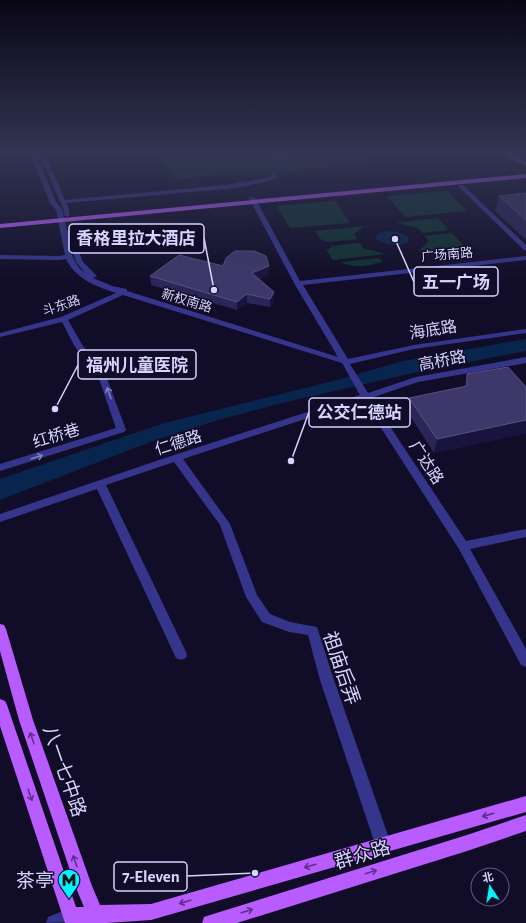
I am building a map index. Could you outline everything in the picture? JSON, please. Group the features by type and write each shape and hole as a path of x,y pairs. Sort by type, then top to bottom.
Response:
{"main road":[{"path":"253,200 291,196"},
{"path":"0,221 65,217 298,196"},
{"path":"0,226 65,217"},
{"name":"八一七中路","path":"0,629 26,720 84,888 97,918"},
{"path":"0,705 72,920 151,912 526,804"},
{"name":"群众路","path":"210,923 467,843 526,823"}],"street":[{"path":"50,196 52,203 65,217"},
{"path":"61,196 65,217"},
{"path":"63,202 133,196"},
{"path":"471,196 526,249"},
{"name":"广达路","path":"253,200 298,283 348,364 364,394 463,546 526,661"},
{"name":"新权南路","path":"65,217 68,256 75,270 91,282 124,290 341,353"},
{"name":"新权南路","path":"65,217 71,240 82,268 97,278 124,290 348,364"},
{"path":"0,257 59,258 68,256"},
{"name":"广场南路","path":"298,283 396,271 526,258"},
{"name":"斗东路","path":"0,335 64,319 110,299 124,290"},
{"name":"红桥巷","path":"0,468 121,430 102,376 79,347 64,319"},
{"name":"海底路","path":"348,364 414,347 526,331"},
{"name":"高桥路","path":"364,394 416,380 526,360"},
{"name":"仁德路","path":"0,518 364,394"},
{"name":"祖庙后弄","path":"177,458 225,524 252,597 266,618 289,627 313,631 326,680 383,844"},
{"path":"100,484 181,654"},
{"path":"463,546 526,532"},
{"path":"54,923 72,920"}],"green space":[{"path":"387,196 452,196 467,211 405,217"},
{"path":"335,201 350,223 290,228 277,206"},
{"path":"438,218 449,230 422,233 418,228 396,223"},
{"path":"365,226 354,234 357,239 328,242 320,239 315,231"},
{"path":"452,233 464,246 419,251 429,241 425,236"},
{"path":"360,243 363,248 386,254 333,260 326,250 331,248 331,246"},
{"path":"379,258 382,262 362,266 352,266 341,262"}],"water":[{"path":"386,231 398,232 408,237 408,242 392,245 376,239 377,234"},
{"path":"526,339 526,351 413,373 282,403 222,419 158,439 0,500 0,479 164,423 337,380 403,361"}],"building":[{"path":"499,196 526,196 526,220"},
{"path":"235,251 254,251 266,256 269,266 252,273 274,292 270,299 247,294 237,302 150,276 179,255 223,266 226,258"},
{"path":"508,367 526,387 526,420 437,439 409,398 467,386 467,374"}],"place":[{"name":"五一广场","path":"395,239"},
{"name":"香格里拉大酒店","path":"214,290"},
{"name":"福州儿童医院","path":"55,409"},
{"name":"公交仁德站","path":"291,461"},
{"name":"7-Eleven","path":"255,873"},
{"name":"茶亭","path":"69,900"}]}
